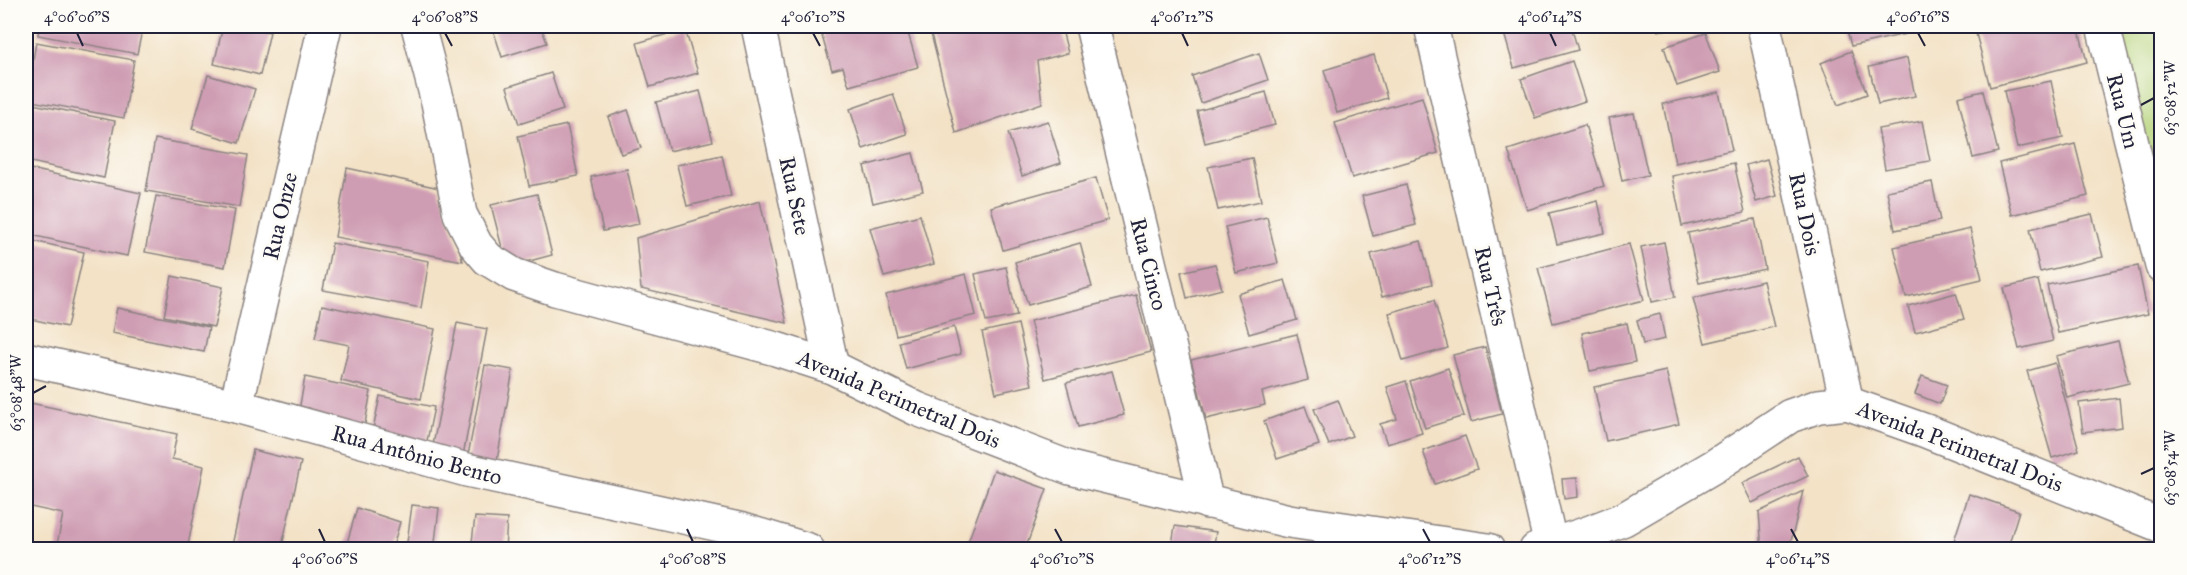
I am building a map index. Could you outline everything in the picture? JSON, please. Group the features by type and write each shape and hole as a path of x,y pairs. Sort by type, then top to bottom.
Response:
{"street":[{"name":"Rua Onze","path":"236,405 325,26"},
{"name":"Avenida Perimetral Dois","path":"418,26 438,102 460,214 476,245 488,259 514,275 555,290 776,349 832,367 917,409 1070,468 1289,520 1488,549"},
{"name":"Rua Sete","path":"758,26 832,367"},
{"name":"Rua Cinco","path":"1092,26 1207,502"},
{"name":"Rua Três","path":"1431,26 1544,548"},
{"name":"Rua Dois","path":"1764,26 1847,403"},
{"name":"Rua Um","path":"2103,26 2162,266"},
{"name":"Rua Antônio Bento","path":"26,359 236,405 467,470 739,529 808,549"},
{"name":"Avenida Perimetral Dois","path":"1544,548 1624,519 1716,465 1790,416 1819,406 1847,403 1926,431 2162,526"}],"green space":[{"path":"2108,26 2161,26 2161,251"}],"building":[{"path":"39,26 143,26 137,54 38,35"},
{"path":"223,26 243,26 270,32 260,75 214,64"},
{"path":"492,26 541,26 547,43 502,57"},
{"path":"819,26 906,26 918,67 849,86 843,67 832,70"},
{"path":"929,26 1061,26 1068,53 1037,61 1042,103 956,133"},
{"path":"1502,26 1571,26 1578,50 1514,68"},
{"path":"1657,26 1680,26 1681,27 1658,31"},
{"path":"1846,26 1913,26 1915,32 1851,46"},
{"path":"1974,26 2078,26 2087,62 1990,87"},
{"path":"685,29 698,73 650,87 637,43"},
{"path":"1706,33 1720,72 1677,86 1664,47"},
{"path":"36,42 134,60 124,118 26,100"},
{"path":"1851,51 1867,94 1838,105 1821,63"},
{"path":"1259,53 1268,80 1201,103 1192,76"},
{"path":"1374,55 1387,98 1337,113 1324,70"},
{"path":"1907,58 1915,96 1878,104 1869,67"},
{"path":"1572,61 1585,101 1535,118 1521,79"},
{"path":"551,73 563,110 519,124 507,87"},
{"path":"208,75 255,89 239,143 192,129"},
{"path":"2051,81 2063,138 2017,148 2004,91"},
{"path":"700,91 713,141 669,151 656,102"},
{"path":"1983,91 1998,152 1973,158 1958,97"},
{"path":"1266,92 1275,125 1205,143 1197,111"},
{"path":"1719,92 1732,150 1675,163 1663,104"},
{"path":"893,94 907,134 863,149 850,109"},
{"path":"1422,97 1438,153 1352,178 1335,123"},
{"path":"28,103 115,121 104,178 26,161"},
{"path":"628,110 641,148 621,154 608,117"},
{"path":"1634,113 1648,175 1622,181 1609,118"},
{"path":"1048,121 1061,163 1022,176 1008,133"},
{"path":"1922,121 1930,161 1885,169 1878,129"},
{"path":"567,125 578,176 529,186 518,136"},
{"path":"1585,125 1604,186 1527,210 1508,150"},
{"path":"155,139 248,155 239,207 146,191"},
{"path":"2075,144 2088,196 2012,215 1999,163"},
{"path":"913,153 923,191 873,203 864,166"},
{"path":"722,155 731,196 687,206 677,165"},
{"path":"1252,158 1261,201 1218,210 1208,167"},
{"path":"1767,159 1777,196 1756,202 1746,165"},
{"path":"1734,163 1745,212 1682,226 1672,176"},
{"path":"26,168 141,193 127,256 26,234"},
{"path":"347,168 439,188 463,261 335,237"},
{"path":"627,169 639,224 603,231 591,177"},
{"path":"1096,178 1108,220 1003,250 991,207"},
{"path":"1932,182 1940,221 1895,230 1887,191"},
{"path":"1406,185 1416,225 1373,236 1362,196"},
{"path":"537,194 552,255 507,267 491,205"},
{"path":"156,196 235,210 225,267 145,252"},
{"path":"760,201 787,323 641,289 636,238"},
{"path":"1598,201 1605,233 1557,244 1549,213"},
{"path":"2092,214 2103,257 2040,272 2030,229"},
{"path":"920,215 934,264 884,277 870,228"},
{"path":"1267,217 1278,263 1236,273 1225,227"},
{"path":"1755,219 1765,269 1699,283 1688,233"},
{"path":"1970,229 1982,279 1906,297 1894,247"},
{"path":"33,241 84,252 67,327 26,318 26,273"},
{"path":"1421,241 1432,284 1382,297 1371,254"},
{"path":"1664,242 1675,297 1652,302 1641,247"},
{"path":"332,243 429,261 421,308 323,290"},
{"path":"1080,243 1092,287 1028,305 1015,262"},
{"path":"1629,244 1644,300 1553,323 1538,268"},
{"path":"1215,264 1222,289 1187,298 1181,272"},
{"path":"2138,266 2148,314 2058,333 2047,285"},
{"path":"1006,267 1017,316 986,322 975,274"},
{"path":"966,274 976,315 896,335 886,295"},
{"path":"172,276 223,287 214,327 164,316"},
{"path":"1285,280 1297,320 1249,334 1238,294"},
{"path":"2038,280 2053,341 2019,349 2004,288"},
{"path":"1763,281 1774,327 1705,343 1693,298"},
{"path":"1956,293 1964,319 1915,332 1908,306"},
{"path":"1136,295 1151,352 1045,379 1030,321"},
{"path":"1434,300 1448,348 1403,361 1389,313"},
{"path":"322,305 435,329 421,399 341,381 349,345 315,338"},
{"path":"117,308 209,327 204,352 112,333"},
{"path":"1660,314 1665,339 1643,344 1637,320"},
{"path":"457,323 487,329 462,461 431,455"},
{"path":"1627,323 1635,362 1590,371 1582,333"},
{"path":"1018,324 1032,385 996,393 982,332"},
{"path":"954,327 961,354 906,369 899,342"},
{"path":"1297,334 1308,380 1262,392 1265,405 1206,419 1191,360"},
{"path":"2118,341 2129,383 2067,398 2056,356"},
{"path":"1485,347 1502,414 1471,422 1453,355"},
{"path":"2055,363 2079,450 2052,458 2027,371"},
{"path":"485,365 513,370 496,466 467,461"},
{"path":"1448,368 1464,416 1425,428 1410,381"},
{"path":"1112,371 1124,415 1078,427 1066,383"},
{"path":"1666,371 1679,424 1606,441 1594,387"},
{"path":"1922,376 1947,385 1940,404 1915,394"},
{"path":"305,377 371,391 364,429 298,416"},
{"path":"1406,381 1422,433 1387,444 1380,424 1397,419 1387,387"},
{"path":"380,396 434,407 426,446 372,434"},
{"path":"2119,398 2122,427 2083,432 2079,403"},
{"path":"1338,400 1352,436 1329,445 1314,409"},
{"path":"26,402 177,434 172,459 204,466 187,550 56,550 63,514 26,506"},
{"path":"1305,406 1319,445 1277,459 1264,421"},
{"path":"1465,436 1477,469 1435,484 1423,451"},
{"path":"253,450 301,462 281,550 231,550"},
{"path":"1798,456 1808,476 1752,503 1742,483"},
{"path":"994,470 1047,489 1025,550 965,550"},
{"path":"1577,478 1578,497 1564,499 1562,479"},
{"path":"1803,491 1789,550 1762,550 1759,512"},
{"path":"1969,494 2019,511 2007,550 1951,550"},
{"path":"412,505 439,508 434,550 406,550"},
{"path":"357,508 400,522 392,550 345,550"},
{"path":"475,517 507,519 505,550 471,550"},
{"path":"1175,526 1216,532 1213,550 1171,550"}]}
